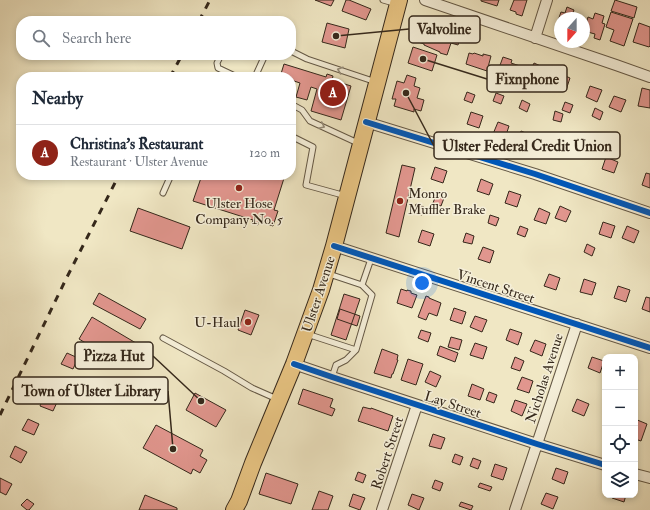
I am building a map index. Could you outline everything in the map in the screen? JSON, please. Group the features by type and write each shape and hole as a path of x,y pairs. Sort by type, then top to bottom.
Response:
{"main road":[{"name":"Ulster Avenue","path":"234,510 239,502 256,456 294,364 321,290 377,82 393,1"}],"street":[{"path":"425,0 650,77"},
{"path":"535,38 547,0"},
{"path":"366,122 535,174 650,213"},
{"name":"Vincent Street","path":"334,246 650,348"},
{"name":"Nicholas Avenue","path":"515,510 577,324"},
{"name":"Lay Street","path":"294,364 332,378 418,404 537,444 602,463"},
{"name":"Robert Street","path":"382,510 418,404"},
{"path":"638,475 650,478"}],"lane":[{"path":"296,54 307,59 377,82"},
{"path":"218,60 217,63 218,68 226,72"},
{"path":"257,72 263,60"},
{"path":"296,107 302,110 310,121 361,144"},
{"path":"296,138 314,146 306,185 347,196"},
{"path":"163,193 169,180"},
{"path":"362,285 371,259"},
{"path":"326,273 362,285 372,295 356,350 346,360 336,365 332,378"},
{"path":"305,333 356,350"},
{"path":"163,338 252,388 279,400"}],"building":[{"path":"315,0 334,0 331,6"},
{"path":"346,0 371,9 366,20 342,11"},
{"path":"481,0 499,0 497,6"},
{"path":"514,0 527,0 522,16 510,10"},
{"path":"615,0 637,7 634,18 611,11"},
{"path":"567,7 574,10 573,12 565,12"},
{"path":"611,12 633,19 624,46 610,41 614,30 606,27"},
{"path":"595,13 604,16 602,23 605,24 600,40 594,38 595,34 590,33 590,18 593,19"},
{"path":"327,23 349,29 345,48 322,42"},
{"path":"639,23 650,27 649,47 633,42"},
{"path":"424,25 460,39 458,45 451,43 447,55 418,42"},
{"path":"413,47 437,55 432,71 408,63"},
{"path":"469,53 491,56 487,71 466,64"},
{"path":"503,57 512,60 511,63 520,66 514,80 497,74 498,73 496,72 497,67 499,68"},
{"path":"534,63 545,68 540,80 529,75"},
{"path":"284,64 326,77 327,74 333,76 332,80 351,86 341,120 311,111 317,89 311,87 307,100 296,97 300,83 296,82 296,72 282,72"},
{"path":"559,73 570,78 566,90 554,85"},
{"path":"407,75 416,78 414,86 420,88 417,98 424,100 421,111 414,109 414,112 394,106 396,99 392,99 397,81 404,83"},
{"path":"590,86 602,90 597,102 586,97"},
{"path":"642,88 650,90 650,108 638,106"},
{"path":"467,92 475,95 472,103 464,100"},
{"path":"496,93 504,96 501,104 493,101"},
{"path":"614,96 626,100 621,112 609,107"},
{"path":"522,100 530,104 527,112 519,108"},
{"path":"565,102 573,105 570,113 562,110"},
{"path":"595,108 603,112 600,120 592,116"},
{"path":"555,111 563,114 561,122 553,120"},
{"path":"471,112 483,116 479,128 467,124"},
{"path":"498,122 509,126 505,138 493,134"},
{"path":"521,131 533,136 528,148 516,143"},
{"path":"606,157 618,162 614,173 602,169"},
{"name":"Monro Muffler Brake","path":"402,165 415,168 399,237 386,233"},
{"path":"435,167 447,171 443,183 431,179"},
{"path":"646,173 650,174 650,188 642,185"},
{"path":"481,179 493,184 489,195 477,191"},
{"name":"Ulster Hose Company No. 5","path":"200,180 283,180 274,210 278,211 273,226 259,221 258,225 252,223 253,220 193,201"},
{"path":"509,191 521,195 517,207 505,203"},
{"path":"436,195 444,198 441,206 433,203"},
{"path":"416,204 424,207 422,215 414,213"},
{"path":"560,206 571,211 566,222 555,218"},
{"path":"138,208 190,227 182,249 130,231"},
{"path":"539,208 550,213 546,224 534,220"},
{"path":"490,215 499,218 496,226 488,223"},
{"path":"603,222 615,226 611,238 599,234"},
{"path":"520,226 528,229 525,237 517,234"},
{"path":"627,226 639,231 634,243 622,238"},
{"path":"422,230 434,234 430,246 418,242"},
{"path":"466,233 474,236 472,244 463,242"},
{"path":"587,244 595,248 592,256 584,252"},
{"path":"483,247 494,251 490,263 478,259"},
{"path":"549,274 560,278 556,290 544,286"},
{"path":"584,279 596,283 592,295 580,292"},
{"path":"618,286 630,290 626,302 614,298"},
{"path":"401,289 411,291 411,293 417,295 412,308 397,303"},
{"path":"99,293 146,319 140,329 93,304"},
{"path":"344,294 360,299 346,340 331,335"},
{"path":"426,296 441,303 437,316 429,313 426,320 418,317"},
{"path":"646,297 650,298 650,312 642,309"},
{"path":"454,308 466,312 462,324 450,320"},
{"path":"340,309 360,316 357,326 337,319"},
{"name":"U-Haul","path":"245,310 259,315 251,335 238,330"},
{"path":"475,316 487,320 482,332 470,327"},
{"path":"92,317 141,346 127,368 79,339"},
{"path":"510,329 522,333 518,345 506,340"},
{"path":"421,330 431,333 428,342 418,338"},
{"path":"451,337 462,340 459,350 448,347"},
{"path":"535,340 546,344 542,356 530,351"},
{"path":"475,343 487,347 483,359 470,355"},
{"path":"440,346 458,353 455,362 437,355"},
{"path":"382,349 398,355 398,360 391,378 374,373"},
{"path":"67,353 78,358 73,369 61,364"},
{"path":"515,357 524,361 520,371 511,368"},
{"path":"592,357 602,360 600,373 588,368"},
{"path":"408,359 423,364 416,385 401,380"},
{"path":"430,371 441,376 436,387 425,382"},
{"path":"522,377 533,381 529,393 517,389"},
{"path":"50,381 64,387 53,411 40,406"},
{"path":"472,384 484,389 480,400 468,396"},
{"path":"303,389 333,399 330,407 335,409 332,416 298,404"},
{"path":"489,392 497,395 494,403 486,400"},
{"path":"195,393 226,410 216,427 186,410"},
{"path":"577,399 589,404 584,416 572,411"},
{"path":"515,400 527,404 522,416 511,411"},
{"path":"363,407 371,408 393,416 388,431 358,421"},
{"path":"28,419 39,424 34,435 22,430"},
{"path":"638,420 647,424 641,441 638,440"},
{"path":"156,425 203,450 200,456 207,460 200,473 193,469 191,474 143,448"},
{"path":"433,434 445,438 441,449 429,446"},
{"path":"15,446 27,452 21,463 10,457"},
{"path":"455,454 463,457 460,465 452,462"},
{"path":"473,458 481,461 478,469 470,466"},
{"path":"495,464 507,468 503,480 491,476"},
{"path":"556,468 568,472 564,484 552,479"},
{"path":"358,472 366,475 363,483 355,480"},
{"path":"266,473 298,484 291,504 259,494"},
{"path":"0,478 12,484 6,495 0,492"},
{"path":"435,480 443,483 440,491 432,488"},
{"path":"480,483 492,487 490,491 478,487"},
{"path":"319,491 333,496 328,510 312,510"},
{"path":"546,493 558,497 553,509 541,504"},
{"path":"353,494 365,498 360,510 349,506"},
{"path":"412,494 424,498 419,510 408,505"},
{"path":"145,495 177,508 177,510 139,510"},
{"path":"612,498 625,498 624,502"},
{"path":"27,499 34,504 29,510 21,505"},
{"path":"461,502 473,506 471,510 459,506"}],"railway":[{"path":"202,16 210,0"},
{"path":"173,72 179,60"},
{"path":"0,415 66,279 116,180"}],"cycle path":[{"path":"366,122 535,174 650,213"},
{"path":"334,246 650,348"},
{"path":"294,364 602,464"}],"place":[{"name":"Valvoline","path":"336,36"},
{"name":"Fixnphone","path":"423,59"},
{"name":"Christina's Restaurant","path":"333,93"},
{"name":"Ulster Federal Credit Union","path":"406,93"},
{"name":"Ulster Hose Company No. 5","path":"239,188"},
{"name":"Monro Muffler Brake","path":"400,201"},
{"name":"U-Haul","path":"248,322"},
{"name":"Pizza Hut","path":"201,401"},
{"name":"Town of Ulster Library","path":"173,449"}]}
